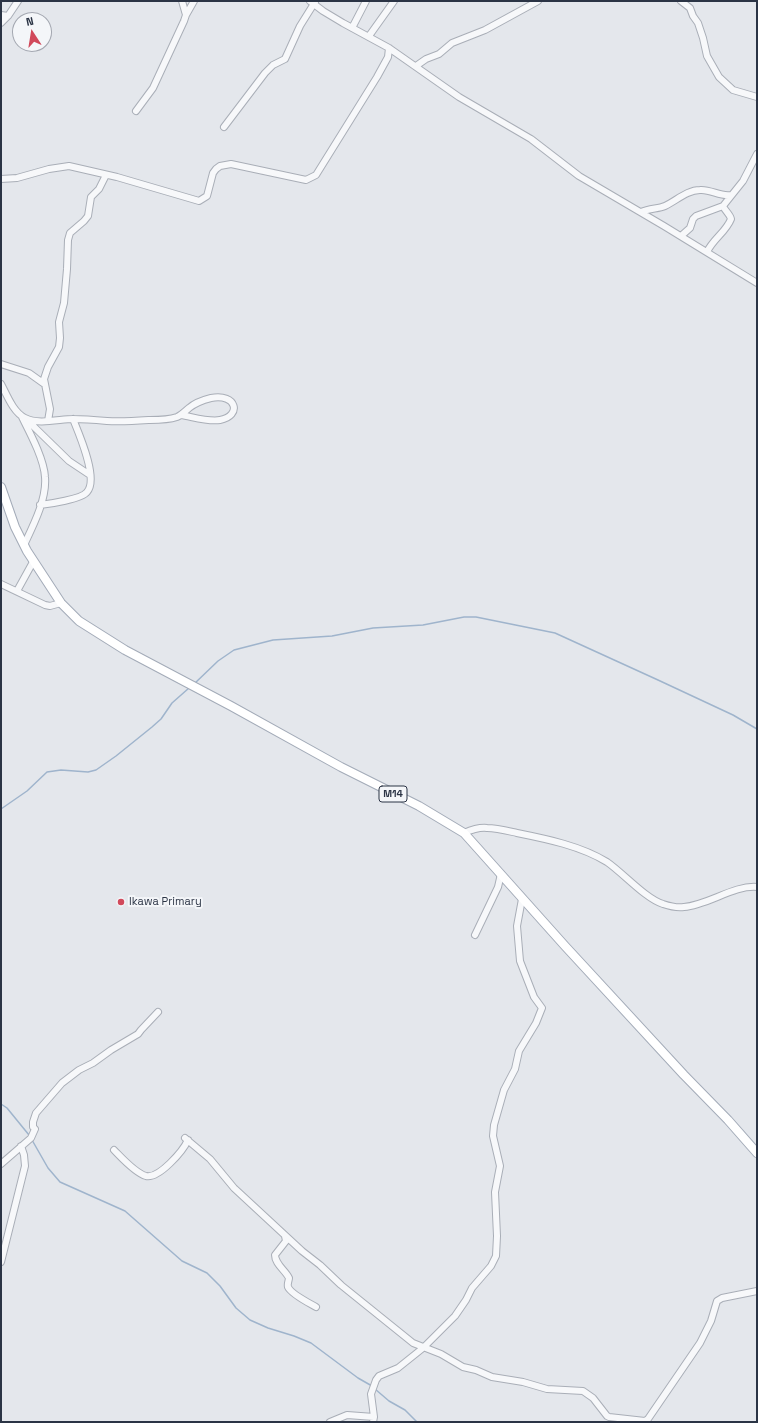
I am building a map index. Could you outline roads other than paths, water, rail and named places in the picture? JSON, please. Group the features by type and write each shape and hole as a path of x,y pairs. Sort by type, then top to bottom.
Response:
{"main road":[{"name":"M14","path":"1,486 15,527 33,562 61,603 79,621 124,650 225,702 341,767 419,806 464,833 522,899 679,1070 728,1120 757,1154"}],"street":[{"path":"1,23 8,16 18,1"},
{"path":"182,1 186,15"},
{"path":"136,111 150,93 160,75 186,15 194,1"},
{"path":"352,28 366,1"},
{"path":"368,36 394,1"},
{"path":"416,66 426,59 439,54 452,43 485,30 538,1"},
{"path":"681,1 690,8 698,23 703,38 706,56 719,77 733,90 757,97"},
{"path":"224,127 265,73 285,59 313,2 352,28 389,48 459,97 531,139 578,176 641,212 757,283"},
{"path":"1,15 8,16"},
{"path":"1,179 17,178 60,166 69,166 199,200 207,196 213,174 220,166 231,164 306,180 316,175 330,155 377,77 388,57 389,48"},
{"path":"681,236 690,228 693,219 696,216 723,206 748,173 757,154"},
{"path":"48,421 50,409 44,379 60,338 59,322 64,303 69,237 73,230 88,216 91,197 99,189 106,175"},
{"path":"641,212 651,208 663,207 676,198 698,190 731,195"},
{"path":"707,252 710,244 720,235 731,219 731,215 723,206"},
{"path":"1,364 29,373 44,383"},
{"path":"1,384 12,404 25,418 69,462 90,474"},
{"path":"25,418 48,421 73,419 136,421 170,418 181,415 199,402 207,399 225,397 230,399 234,408 228,418 220,420 201,419 181,415"},
{"path":"24,544 40,505 45,482 44,471 25,418"},
{"path":"40,505 59,502 85,494 90,488 90,474 84,447 73,419"},
{"path":"1,502 9,510"},
{"path":"17,591 33,562"},
{"path":"1,584 47,606 61,603"},
{"path":"464,833 477,828 500,829 546,839 581,850 606,862 651,898 671,906 683,908 744,888 757,887"},
{"path":"475,935 498,887 500,874"},
{"path":"330,1422 347,1415 373,1420 371,1394 379,1376 398,1368 423,1348 455,1316 472,1288 491,1266 496,1256 497,1236 495,1192 500,1166 493,1136 494,1125 504,1090 515,1068 520,1051 536,1023 542,1008 534,997 520,961 517,926 522,899"},
{"path":"1,1164 34,1135 35,1129 33,1127 33,1122 36,1113 62,1083 79,1070 138,1034 158,1012"},
{"path":"114,1150 127,1164 148,1176 159,1171 185,1148 186,1139 210,1159 234,1188 285,1236 412,1344 441,1354 457,1364 492,1377 523,1382 547,1389 582,1391 593,1398 609,1418 645,1421 648,1419 700,1343 711,1321 717,1301 722,1298 757,1291"},
{"path":"1,1262 25,1166 21,1146"},
{"path":"285,1236 286,1241 275,1255 276,1262 288,1275 290,1279 287,1285 289,1288 302,1299 316,1307"}],"waterway":[{"path":"194,684 218,661 234,650 273,640 332,636 373,628 423,625 464,617 476,617 555,633 733,715 757,729"},
{"path":"1,809 27,791 47,772 61,770 88,772 96,770 152,727 161,719 172,703 189,688"},
{"path":"1,1104 7,1108 29,1135"},
{"path":"32,1140 48,1168 60,1182 125,1211 182,1261 207,1273 220,1286 236,1308 250,1320 311,1343 358,1378 372,1386"},
{"path":"375,1389 389,1401 405,1410 417,1422"}],"place":[{"name":"Ikawa Primary","path":"121,902"}]}
